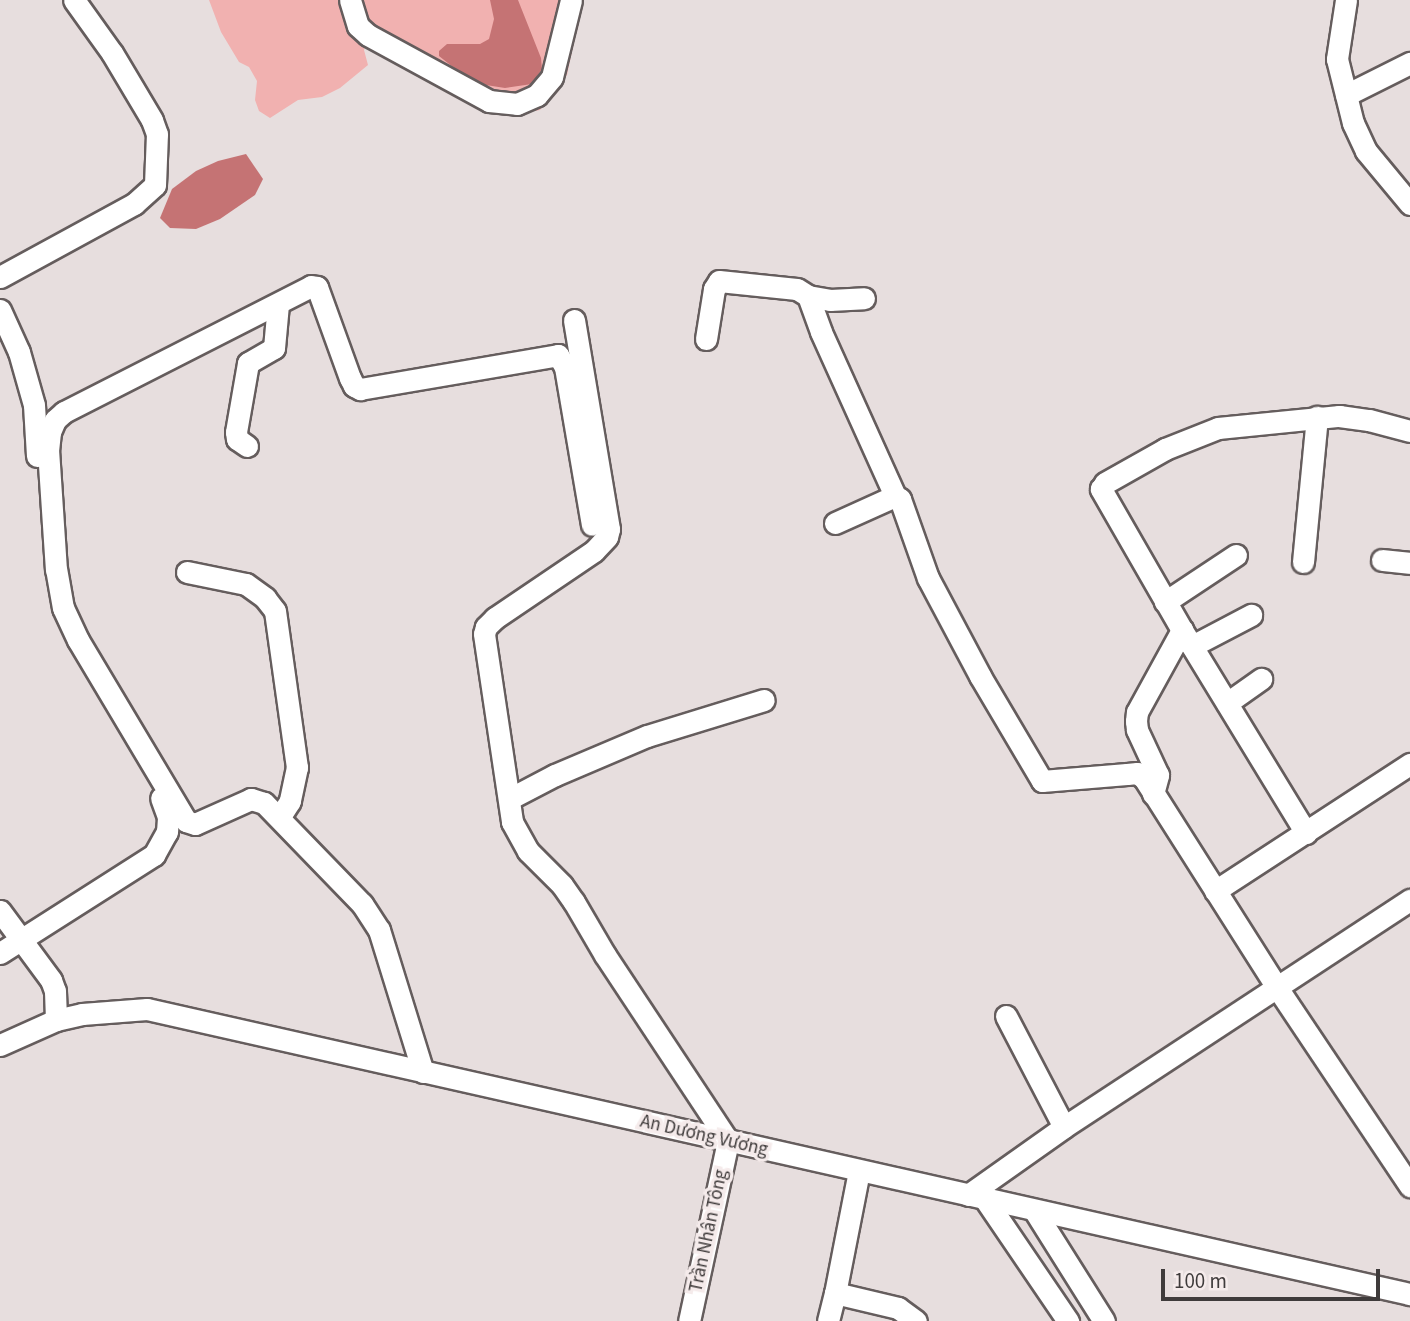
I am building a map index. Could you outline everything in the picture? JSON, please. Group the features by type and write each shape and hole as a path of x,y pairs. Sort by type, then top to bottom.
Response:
{"street":[{"path":"0,277 125,209 155,185 158,135 112,53 74,0"},
{"path":"350,0 358,26 368,35 489,101 517,104 537,95 552,77 571,0"},
{"path":"1346,0 1337,59 1353,123 1366,151 1410,204"},
{"path":"1346,95 1410,63"},
{"path":"706,339 713,289 719,281 797,289 808,296 830,300 864,298"},
{"path":"423,1072 379,930 362,904 309,853 264,803 251,799 195,824 180,816 68,620 56,570 48,451 55,420 64,412 311,286 317,287 350,378 354,386 360,388 558,355 565,367 592,525"},
{"path":"808,296 821,332 895,496 904,504 928,579 980,676 1042,781 1137,773 1410,1186"},
{"path":"247,446 237,439 236,432 248,363 283,349 278,304"},
{"path":"0,310 19,352 34,413 45,575 55,612 162,800 168,817 164,841 154,855 0,953"},
{"path":"575,320 609,529 607,537 594,551 486,627 484,634 512,822 520,839 562,885 728,1141"},
{"path":"1306,832 1101,494 1102,486 1166,449 1218,428 1339,416 1369,420 1410,431"},
{"path":"1303,562 1317,417"},
{"path":"835,523 895,496"},
{"path":"1165,602 1236,555"},
{"path":"1382,560 1410,563"},
{"path":"187,572 246,584 265,598 275,611 297,767 290,801 279,818"},
{"path":"1153,794 1158,775 1137,730 1138,712 1187,638 1251,615"},
{"path":"1227,703 1261,679"},
{"path":"509,799 555,775 646,736 764,700"},
{"path":"1215,891 1410,764"},
{"path":"1068,1321 977,1197 1064,1127 1410,900"},
{"path":"1,912 51,980 55,991 57,1020"},
{"name":"An Dương Vương","path":"0,1045 57,1020 112,1010 147,1009 1410,1294"},
{"path":"1006,1016 1064,1127"},
{"name":"Trần Nhân Tông","path":"689,1321 728,1141"},
{"path":"828,1321 859,1171"},
{"path":"1034,1210 1104,1321"},
{"path":"835,1293 898,1308 916,1321"}],"shaded area":[{"path":"209,0 583,0 567,75 540,110 511,115 480,109 366,44 364,50 368,65 340,88 322,97 298,100 270,118 259,111 255,100 257,81 249,67 239,62 221,32"},
{"path":"490,0 518,0 541,58 542,69 532,84 505,88 473,83 439,56 439,51 447,44 480,44 489,39 494,19"},
{"path":"246,154 263,179 255,195 220,219 196,229 170,228 160,218 172,189 196,171 218,161"}]}
